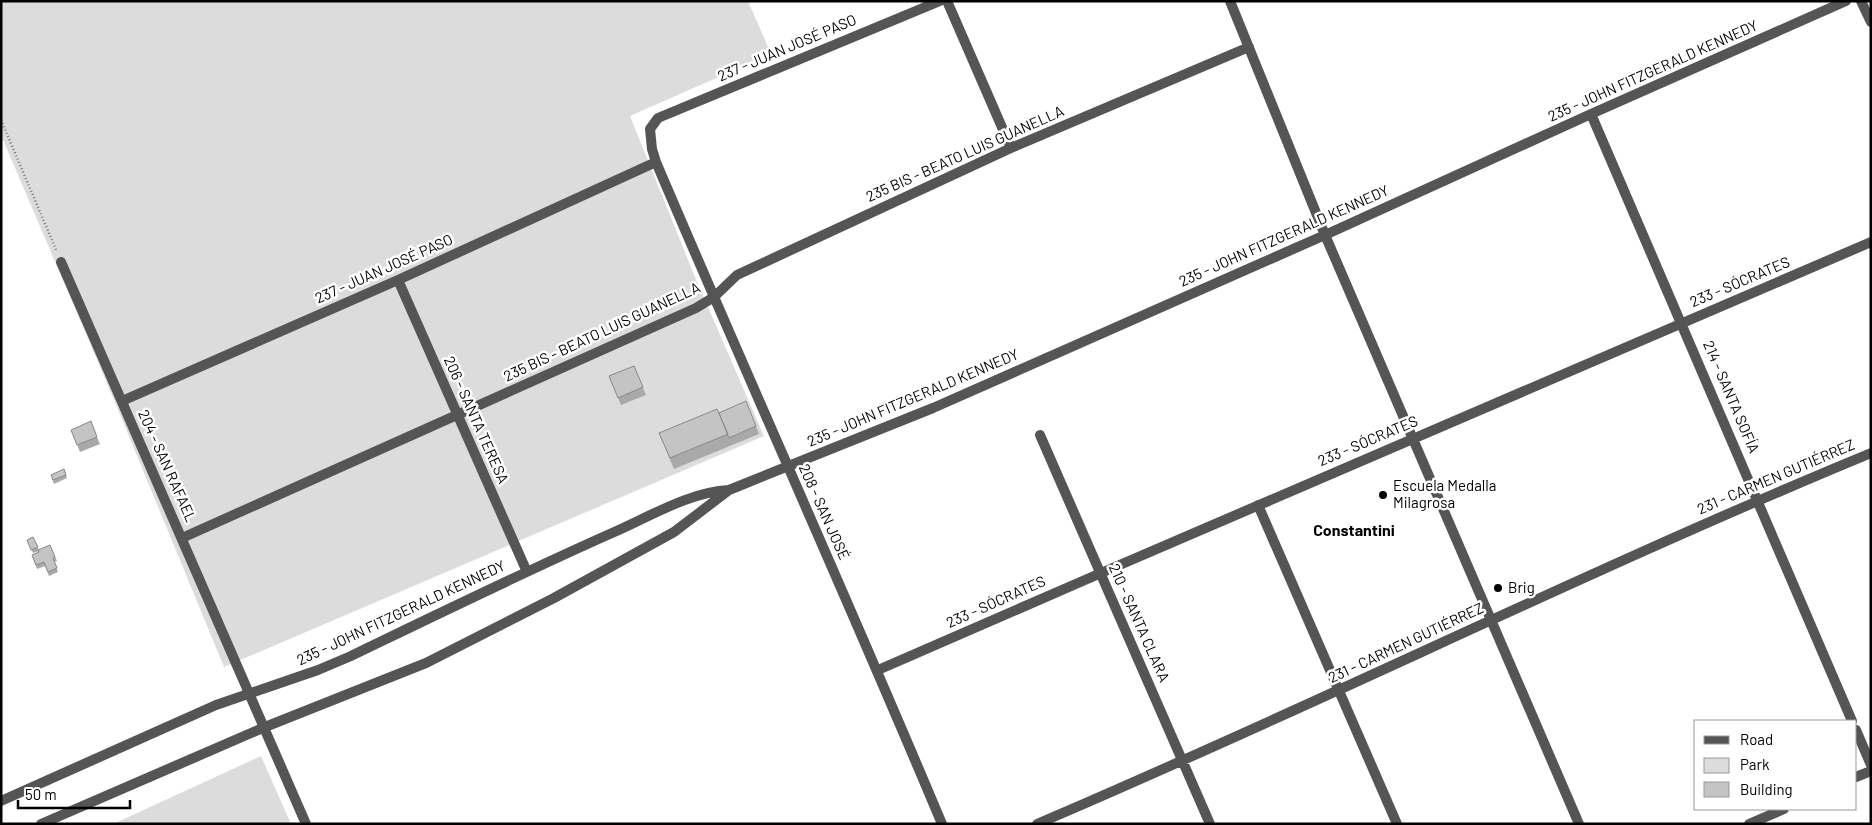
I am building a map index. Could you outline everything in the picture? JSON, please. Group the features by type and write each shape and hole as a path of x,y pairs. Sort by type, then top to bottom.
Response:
{"street":[{"name":"237 - JUAN JOSÉ PASO","path":"650,129 658,118 940,1"},
{"path":"947,1 1011,148"},
{"path":"1230,1 1325,235 1579,824"},
{"name":"235 - JOHN FITZGERALD KENNEDY","path":"41,824 265,727 426,663 554,598 674,532 729,490 933,408 1325,235 1846,1"},
{"path":"1861,1 1871,22"},
{"name":"235 BIS - BEATO LUIS GUANELLA","path":"182,538 696,308 714,297 738,275 1011,148 1249,47"},
{"name":"214 - SANTA SOFÍA","path":"1592,114 1852,720"},
{"name":"208 - SAN JOSÉ","path":"650,129 656,162 878,670 942,824"},
{"name":"237 - JUAN JOSÉ PASO","path":"122,401 398,280 656,162"},
{"name":"233 - SÓCRATES","path":"878,670 1101,572 1871,242"},
{"name":"204 - SAN RAFAEL","path":"61,262 306,824"},
{"name":"206 - SANTA TERESA","path":"398,280 527,572"},
{"name":"210 - SANTA CLARA","path":"1040,435 1184,760 1210,824"},
{"name":"231 - CARMEN GUTIÉRREZ","path":"1037,824 1340,690 1758,500 1871,453"},
{"name":"235 - JOHN FITZGERALD KENNEDY","path":"1,801 216,705 318,670 351,656 527,572 681,502 714,491 729,490"},
{"path":"1258,505 1397,824"},
{"path":"1857,732 1871,765"},
{"path":"1857,777 1871,771"},
{"path":"1750,824 1782,810"}],"path":[{"path":"1,120 61,262"}],"green space":[{"path":"1,1 748,1 771,54 630,116 697,282 764,436 224,667 112,395 1,135"},
{"path":"261,756 291,824 113,824"}],"building":[{"path":"634,366 643,387 618,398 609,376"},
{"path":"746,401 756,426 729,438 719,413"},
{"path":"717,409 728,434 670,458 659,433"},
{"path":"91,421 97,437 77,445 71,430"},
{"path":"64,469 66,475 53,480 51,475"},
{"path":"33,537 38,547 31,550 27,540"},
{"path":"50,545 57,568 48,572 44,562 36,565 32,555"}],"place":[{"name":"Escuela Medalla Milagrosa","path":"1383,495"},
{"name":"Brig","path":"1498,588"}],"district":[{"name":"Constantini","path":"1354,530"}]}
